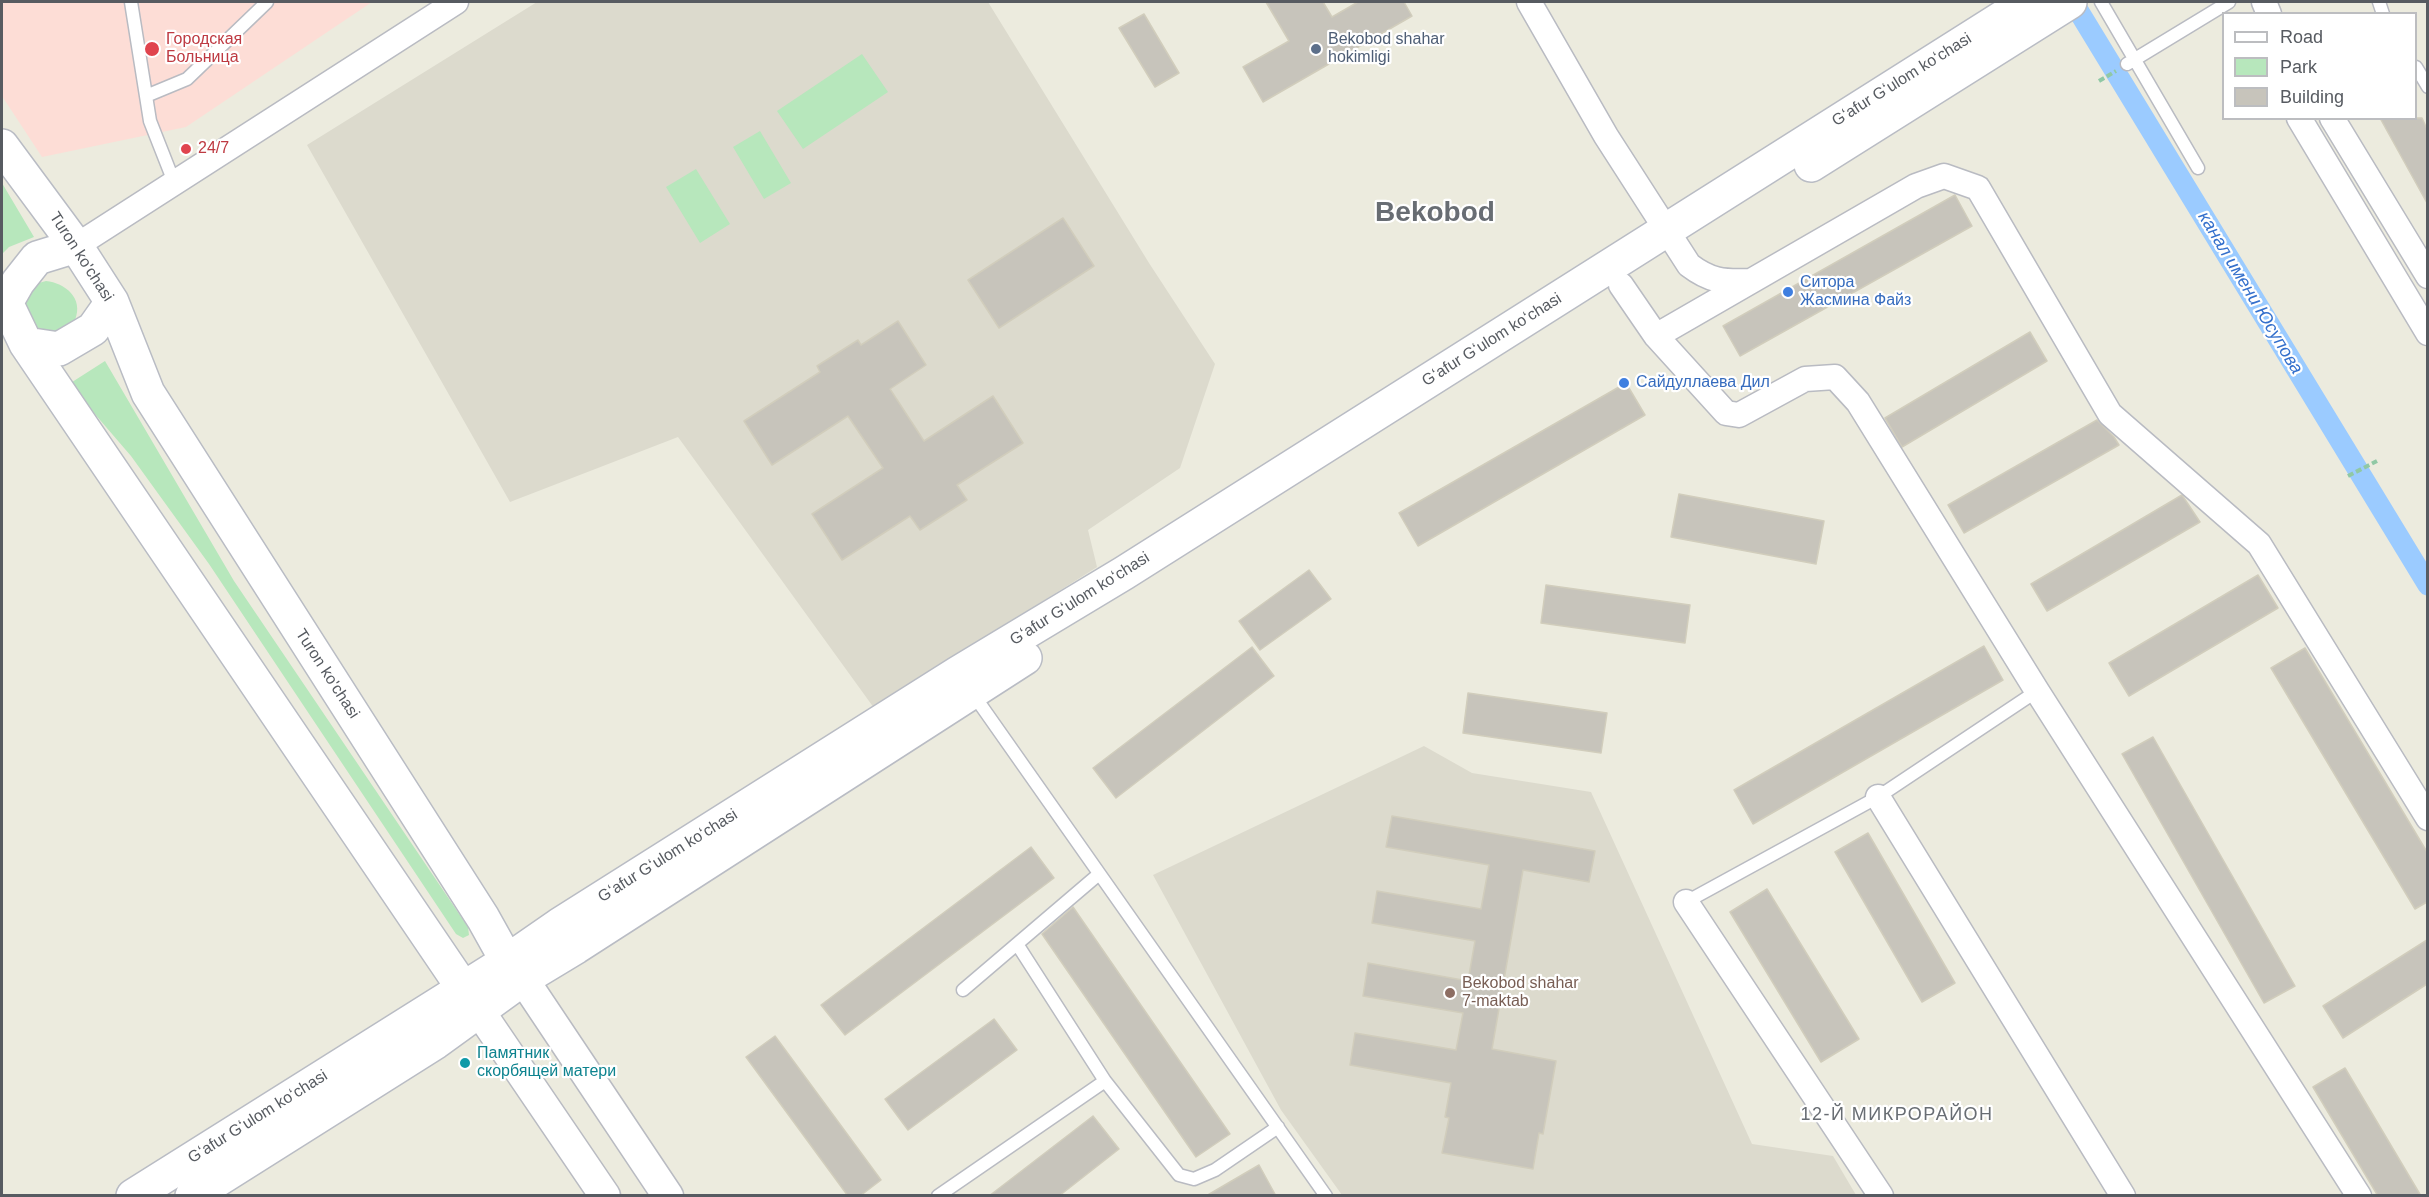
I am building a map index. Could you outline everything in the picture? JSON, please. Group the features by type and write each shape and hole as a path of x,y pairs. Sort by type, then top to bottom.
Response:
{"main road":[{"name":"Gʻafur Gʻulom koʻchasi","path":"515,970 576,948 972,693 1128,580 2049,6"},
{"name":"Turon ko'chasi","path":"2,146 76,246 112,302 148,393 515,970"},
{"name":"Gʻafur Gʻulom koʻchasi","path":"133,1196 471,999 515,970 558,925 958,673 1128,580 1621,285 1672,240"},
{"path":"76,246 37,258 4,298 26,344 471,999"},
{"path":"26,344 59,349 93,329 112,302"},
{"name":"Gʻafur Gʻulom koʻchasi","path":"192,1196 436,1042 471,999"}],"street":[{"path":"76,246 456,2"},
{"path":"1529,2 1606,136 1689,265 1704,276 1725,282 1749,281"},
{"path":"2300,120 2427,333"},
{"path":"2333,120 2427,276"},
{"path":"1656,336 1916,186 1944,176 1978,188 2110,414 2259,544 2427,818"},
{"path":"1621,285 1656,336 1726,413 1739,415 1805,379 1835,377 1858,402 2037,691 2359,1196"},
{"path":"1878,797 2123,1196"},
{"path":"1686,902 1881,1196"},
{"name":"Turon ko'chasi","path":"515,970 668,1196"},
{"path":"471,999 605,1196"}],"lane":[{"path":"131,2 150,121 174,182"},
{"path":"146,96 187,79 267,2"},
{"path":"2101,2 2131,62 2198,168"},
{"path":"2131,62 2229,2"},
{"path":"2417,71 2427,87"},
{"path":"1686,902 1878,797 2037,691"},
{"path":"972,693 1326,1196"},
{"path":"963,990 1099,874"},
{"path":"1017,944 1105,1082 1179,1175 1194,1179 1215,1170 1278,1127"},
{"path":"938,1196 1105,1082"}],"path":[{"path":"2348,476 2377,461"}],"shaded area":[{"name":"Городская Больница","path":"2,2 372,2 186,127 42,157 2,96"},
{"path":"537,2 988,2 1149,263 1215,364 1180,468 1088,530 1097,567 874,708 678,437 510,502 307,145"},
{"name":"Bekobod shahar 7-maktab","path":"1424,746 1472,773 1591,792 1752,1144 1833,1156 1856,1195 1342,1195 1281,1110 1153,875"}],"green space":[{"path":"862,54 888,92 803,149 777,111"},
{"path":"760,131 791,183 764,199 733,147"},
{"path":"696,169 730,224 700,243 666,187"},
{"path":"2,183 34,237 9,247 2,254"},
{"path":"46,281 60,285 71,293 77,305 77,312 74,322 63,334 39,337 21,300 35,284"},
{"path":"105,361 234,581 468,927 469,935 463,938 456,934 209,564 131,456 69,384"}],"building":[{"name":"Bekobod shahar hokimligi","path":"1266,2 1323,2 1332,17 1358,2 1404,2 1412,16 1263,102 1243,67 1289,41"},
{"path":"1144,14 1179,73 1155,87 1119,28"},
{"path":"2422,118 2427,129 2427,203 2381,120"},
{"path":"1955,195 1972,226 1740,356 1723,326"},
{"path":"1063,218 1094,266 999,328 968,280"},
{"path":"898,321 926,365 890,389 924,441 993,396 1023,443 957,485 967,500 920,530 910,516 842,560 812,514 883,468 848,416 772,465 744,421 820,372 817,366 858,340 861,345"},
{"path":"2030,332 2047,361 1902,447 1885,418"},
{"path":"1626,383 1645,415 1418,546 1399,513"},
{"path":"2097,420 2119,445 1964,533 1948,505"},
{"path":"1679,494 1824,521 1816,564 1671,537"},
{"path":"2182,495 2200,522 2047,611 2031,584"},
{"path":"1309,570 1331,599 1260,650 1239,621"},
{"path":"2258,575 2278,608 2129,696 2109,663"},
{"path":"1546,585 1690,605 1685,643 1541,623"},
{"path":"1984,646 2003,680 1753,824 1734,790"},
{"path":"1252,647 1274,676 1116,798 1093,768"},
{"path":"2305,648 2427,852 2427,902 2415,909 2271,668"},
{"path":"1468,693 1607,713 1601,753 1463,733"},
{"path":"2153,737 2295,986 2264,1003 2122,754"},
{"path":"1392,816 1595,851 1589,882 1523,870 1492,1049 1556,1061 1543,1134 1539,1133 1533,1169 1442,1153 1449,1118 1445,1117 1451,1083 1350,1065 1355,1033 1456,1050 1463,1013 1363,996 1368,963 1468,981 1475,941 1372,923 1377,891 1481,909 1489,865 1386,847"},
{"path":"1868,833 1955,983 1922,1002 1835,852"},
{"path":"1031,847 1054,878 845,1035 821,1005"},
{"path":"1767,889 1859,1039 1821,1062 1730,912"},
{"path":"1073,907 1230,1134 1196,1157 1042,934"},
{"path":"2427,940 2427,984 2343,1038 2323,1006"},
{"path":"994,1019 1017,1050 908,1130 885,1099"},
{"path":"775,1036 881,1180 860,1196 848,1196 746,1057"},
{"path":"2345,1068 2421,1196 2378,1196 2313,1087"},
{"path":"1093,1116 1119,1149 1059,1196 989,1196"},
{"path":"1259,1165 1276,1196 1206,1196"}],"waterway":[{"name":"канал имени Юсупова","path":"2073,2 2428,585"}],"place":[{"name":"Городская Больница","path":"152,49"},
{"name":"Bekobod shahar hokimligi","path":"1316,49"},
{"name":"24/7","path":"186,149"},
{"name":"Ситора Жасмина Файз","path":"1788,292"},
{"name":"Сайдуллаева Дил","path":"1624,383"},
{"name":"Bekobod shahar 7-maktab","path":"1450,993"},
{"name":"Памятник скорбящей матери","path":"465,1063"}],"district":[{"name":"Bekobod","path":"1435,213"},
{"name":"12-Й МИКРОРАЙОН","path":"1897,1115"}]}
